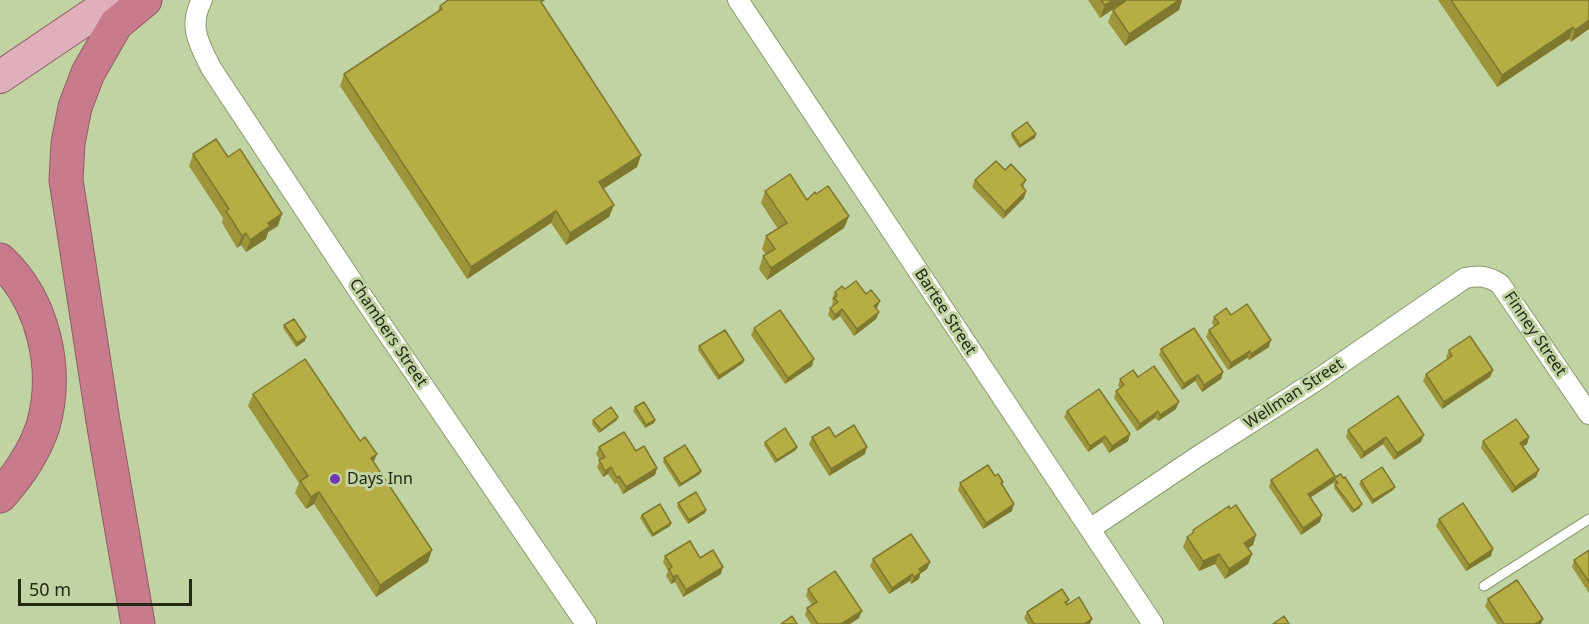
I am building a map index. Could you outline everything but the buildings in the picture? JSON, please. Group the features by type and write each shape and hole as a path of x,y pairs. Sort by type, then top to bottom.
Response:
{"highway":[{"path":"138,624 66,180 68,143 75,107 88,73 116,24 145,0"},
{"path":"0,260 21,285 38,316 45,338 49,367 48,397 43,426 20,474 0,496"}],"main road":[{"path":"0,78 114,0"}],"street":[{"name":"Chambers Street","path":"202,0 195,21 196,38 211,68 347,274 586,624"},
{"name":"Bartee Street","path":"738,0 1153,624"},
{"name":"Wellman Street","path":"1090,529 1317,380 1465,278 1478,275 1491,278 1500,284"},
{"name":"Finney Street","path":"1500,284 1589,414"}],"lane":[{"path":"1485,586 1589,519"}],"place":[{"name":"Days Inn","path":"335,479"}]}
